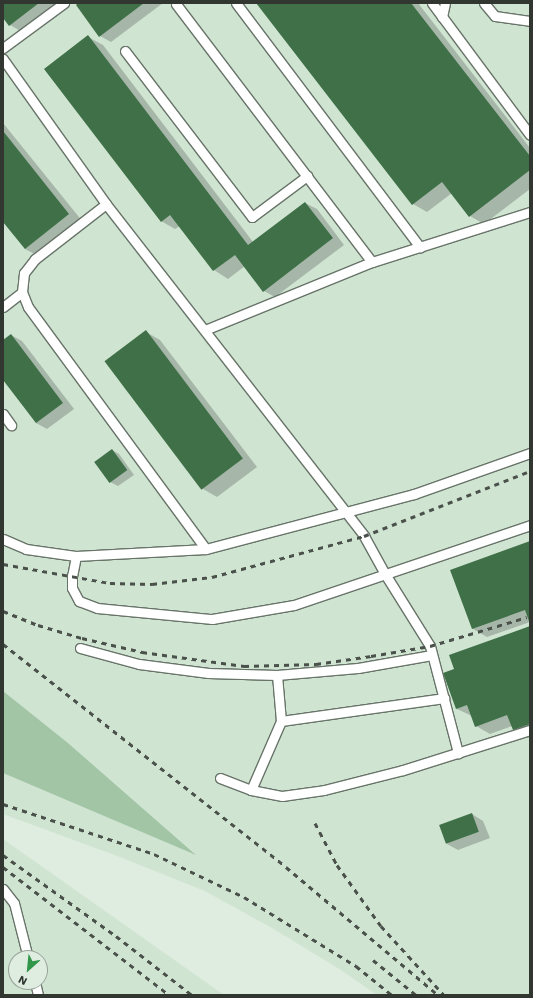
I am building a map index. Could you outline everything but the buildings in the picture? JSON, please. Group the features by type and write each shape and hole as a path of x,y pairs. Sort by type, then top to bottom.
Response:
{"lane":[{"path":"3,48 64,3"},
{"path":"236,3 420,247"},
{"path":"432,3 530,135"},
{"path":"442,17 445,3"},
{"path":"484,3 495,16 530,21"},
{"path":"176,4 372,262"},
{"path":"126,51 252,217 307,176"},
{"path":"3,59 106,204 364,536 385,574 430,646 458,753"},
{"path":"106,204 35,258 24,273 22,292 28,307 206,549"},
{"path":"205,330 372,262 530,212"},
{"path":"3,307 22,292"},
{"path":"3,414 11,425"},
{"path":"3,539 26,549 76,556 206,549 347,513 414,494 530,453"},
{"path":"76,556 72,576 72,588 79,601 97,608 212,619 294,605 530,525"},
{"path":"80,648 139,664 208,673 277,675 358,668 432,655"},
{"path":"251,790 281,721 277,675"},
{"path":"281,721 444,698"},
{"path":"220,778 251,790 282,796 324,790 403,770 530,730"},
{"path":"3,889 14,902 26,950"}],"shaded area":[{"path":"3,3 530,3 530,995 377,995 341,970 272,928 205,891 120,857 3,814 3,773 195,854 68,743 3,691"},
{"path":"3,839 224,995 3,995"}],"green space":[{"path":"3,691 68,743 196,855 3,773"}],"railway":[{"path":"3,564 110,583 152,584 212,577 364,536 530,471"},
{"path":"3,611 38,625 82,638 142,652 244,666 316,664 430,646 527,617"},
{"path":"3,644 286,867 438,995"},
{"path":"3,804 154,854 244,897 356,966 392,995"},
{"path":"315,823 337,865 381,926 444,995"},
{"path":"3,855 116,936 192,995"},
{"path":"3,867 169,995"},
{"path":"373,960 416,995"}]}
